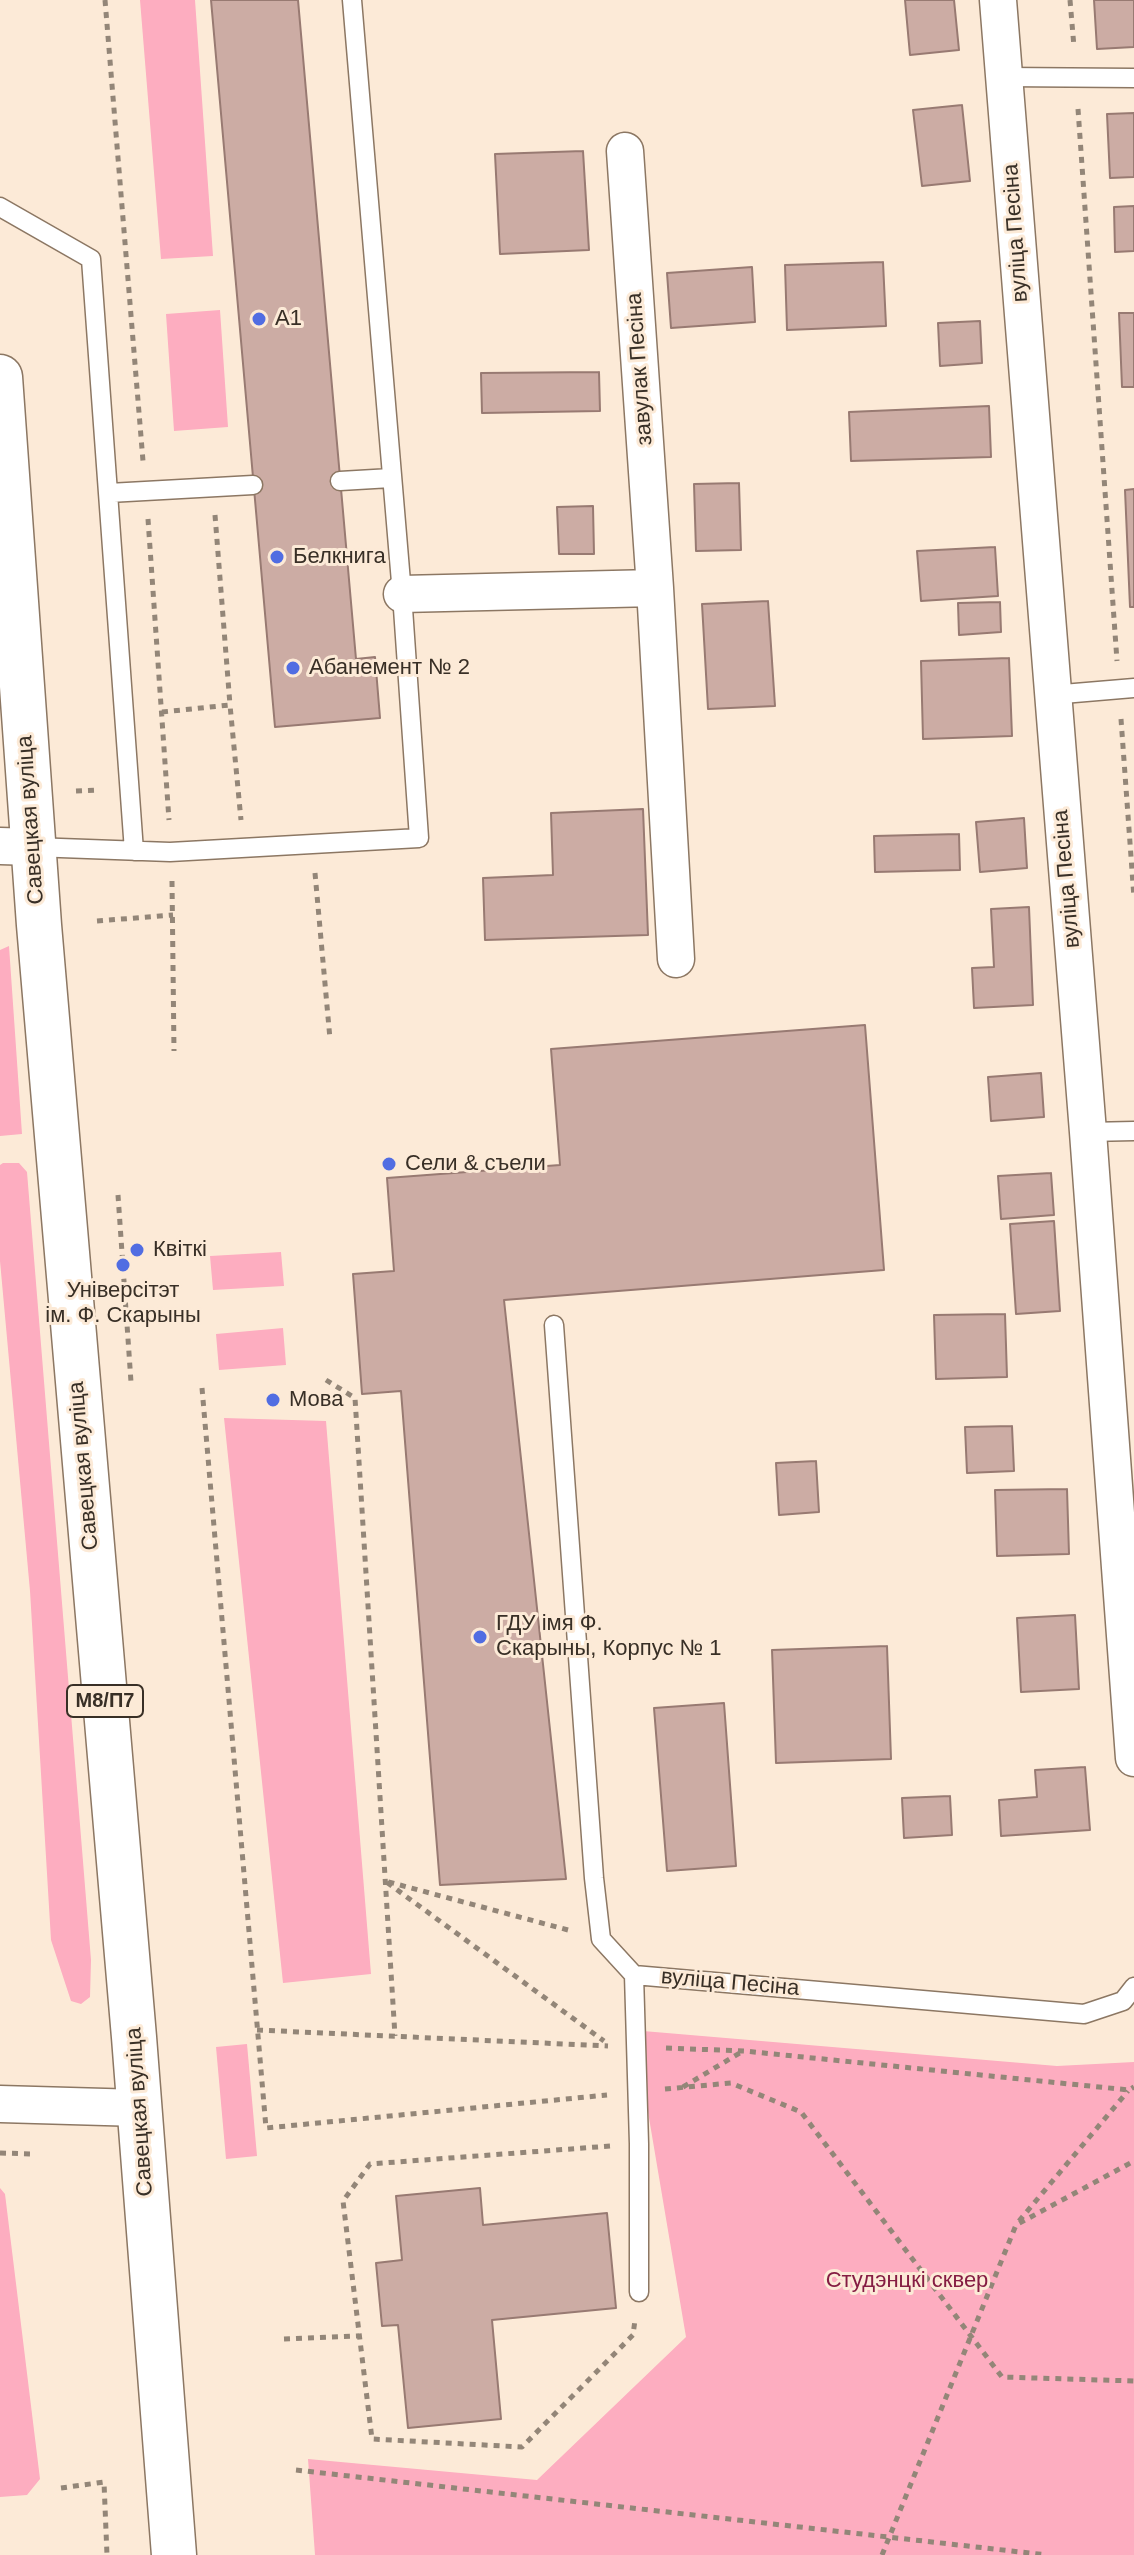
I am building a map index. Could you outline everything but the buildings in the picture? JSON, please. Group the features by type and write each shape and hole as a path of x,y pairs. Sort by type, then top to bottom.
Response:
{"main road":[{"name":"Савецкая вуліца","path":"0,377 17,847 66,1265 140,2108 174,2555"}],"street":[{"name":"вуліца Песіна","path":"998,0 1088,1132 1134,1758"},
{"name":"завулак Песіна","path":"625,151 655,588 676,959"},
{"path":"402,594 655,588"},
{"path":"0,2104 140,2108"}],"lane":[{"path":"17,847 134,851 243,849 419,838 402,594 352,0"},
{"path":"1004,77 1134,78"},
{"path":"0,207 91,259 134,851"},
{"path":"340,481 391,478"},
{"path":"109,493 253,485"},
{"path":"1051,695 1126,689"},
{"path":"1088,1132 1134,1131"},
{"path":"554,1325 599,1924 601,1939 634,1975"},
{"name":"вуліца Песіна","path":"639,2292 634,1975 1084,2014 1123,2001 1134,1987"}],"path":[{"path":"105,0 143,459 169,827"},
{"path":"1070,0 1126,689 1134,898"},
{"path":"143,459 156,458"},
{"path":"212,487 243,849"},
{"path":"162,712 230,705"},
{"path":"313,845 330,1039"},
{"path":"172,880 174,1051"},
{"path":"97,921 173,915"},
{"path":"118,1195 131,1382"},
{"path":"326,1380 355,1398 395,2036"},
{"path":"202,1388 266,2128 731,2083 801,2112 1002,2377 1134,2381"},
{"path":"257,2030 744,2051 1131,2088"},
{"path":"682,2087 744,2051"},
{"path":"882,2555 1016,2225 1131,2088"},
{"path":"639,2144 370,2164 343,2201 372,2439 522,2447 633,2335 639,2292"},
{"path":"0,2153 34,2154"},
{"path":"1016,2225 1134,2161"},
{"path":"284,2339 359,2336"},
{"path":"296,2470 1047,2555"},
{"path":"61,2488 104,2482 107,2555"}],"green space":[{"path":"140,0 195,0 213,256 161,259"},
{"path":"220,310 228,427 174,431 166,314"},
{"path":"9,946 22,1134 0,1136 0,950"},
{"path":"19,1163 27,1172 91,1960 90,1997 81,2004 71,2001 51,1940 30,1591 0,1261 0,1165"},
{"path":"281,1252 284,1286 213,1290 210,1256"},
{"path":"283,1328 286,1365 219,1370 216,1334"},
{"path":"224,1418 326,1421 371,1974 283,1983"},
{"name":"Студэнцкі сквер","path":"643,2031 1057,2066 1134,2062 1134,2555 315,2555 308,2459 537,2480 686,2337 648,2112"},
{"path":"247,2044 257,2156 226,2159 216,2047"},
{"path":"0,2188 5,2194 40,2479 27,2495 0,2497"}],"place":[{"name":"A1","path":"259,319"},
{"name":"Белкнига","path":"277,557"},
{"name":"Абанемент № 2","path":"293,668"},
{"name":"Сели & съели","path":"389,1164"},
{"name":"Квіткі","path":"137,1250"},
{"name":"Універсітэт ім. Ф. Скарыны","path":"123,1265"},
{"name":"Мова","path":"273,1400"},
{"name":"ГДУ імя Ф. Скарыны, Корпус № 1","path":"480,1637"}]}
